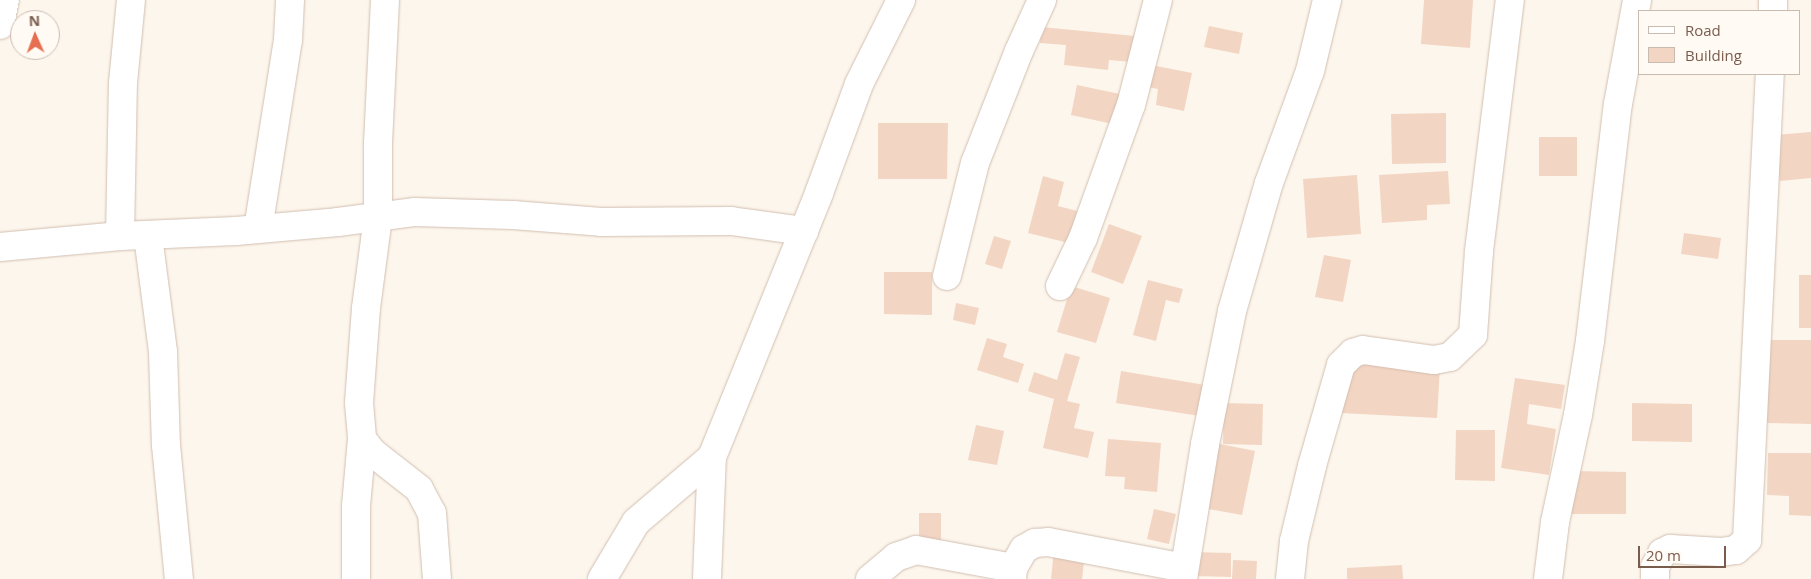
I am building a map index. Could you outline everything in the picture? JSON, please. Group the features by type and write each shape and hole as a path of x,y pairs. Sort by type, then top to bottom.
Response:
{"street":[{"path":"0,25 5,0"},
{"path":"120,236 124,83 130,0"},
{"path":"258,229 288,40 290,0"},
{"path":"356,579 356,506 362,439 359,403 366,308 378,217 378,145 385,0"},
{"path":"707,579 712,457 804,230 859,84 901,0"},
{"path":"947,276 976,163 1015,60 1042,0"},
{"path":"1060,286 1083,238 1131,105 1158,0"},
{"path":"870,579 896,557 916,550 1012,574 1024,549 1035,543 1048,542 1184,573 1204,444 1232,311 1269,183 1310,71 1327,0"},
{"path":"1290,579 1294,541 1340,365 1353,353 1363,350 1434,360 1450,357 1473,334 1479,251 1510,0"},
{"path":"1548,579 1556,522 1578,415 1590,341 1618,104 1637,0"},
{"path":"1655,579 1655,567 1662,553 1670,549 1721,552 1736,550 1746,540 1770,75"},
{"path":"0,247 120,236 258,229 415,212 513,215 601,222 731,221 804,230"},
{"path":"148,236 163,352 166,445 179,579"},
{"path":"362,439 372,452 419,489 432,513 436,579"},
{"path":"602,579 636,522 712,457"}],"building":[{"path":"1424,0 1473,0 1470,48 1421,44"},
{"path":"1209,26 1243,33 1239,54 1204,47"},
{"path":"1041,27 1135,36 1132,62 1109,60 1108,70 1064,65 1066,45 1040,43"},
{"path":"1146,64 1192,73 1184,111 1156,105 1158,89 1142,86"},
{"path":"1077,85 1120,94 1113,124 1071,115"},
{"path":"1446,113 1446,163 1392,164 1391,114"},
{"path":"878,123 948,123 947,179 878,179"},
{"path":"1811,132 1811,178 1780,181 1775,135"},
{"path":"1539,137 1577,137 1577,176 1539,176"},
{"path":"1448,171 1450,204 1427,205 1427,220 1382,223 1379,175"},
{"path":"1357,175 1361,234 1307,238 1303,179"},
{"path":"1043,176 1064,182 1058,206 1077,211 1069,243 1028,233"},
{"path":"1109,224 1142,236 1123,284 1091,272"},
{"path":"1684,233 1721,238 1718,259 1681,254"},
{"path":"994,236 1011,241 1002,269 985,264"},
{"path":"1324,255 1351,260 1343,302 1315,297"},
{"path":"884,272 932,272 932,315 884,314"},
{"path":"1799,275 1811,275 1811,328 1799,328"},
{"path":"1148,280 1183,289 1179,303 1166,300 1156,341 1133,335"},
{"path":"1071,286 1110,298 1096,343 1057,332"},
{"path":"956,303 979,308 975,325 953,320"},
{"path":"987,338 1007,344 1003,357 1024,364 1018,383 977,370"},
{"path":"1769,340 1811,340 1811,424 1767,423"},
{"path":"1065,353 1080,357 1067,401 1080,404 1074,428 1094,432 1088,458 1043,448 1054,399 1028,391 1034,372 1057,380"},
{"path":"1344,362 1440,368 1437,418 1341,413"},
{"path":"1121,371 1205,385 1200,416 1116,403"},
{"path":"1515,378 1565,385 1561,409 1529,404 1527,424 1556,429 1549,475 1501,468"},
{"path":"1224,403 1263,404 1262,445 1223,444"},
{"path":"1632,403 1692,404 1692,442 1632,441"},
{"path":"976,425 1004,431 997,465 968,460"},
{"path":"1456,430 1495,430 1495,481 1455,480"},
{"path":"1108,439 1161,443 1157,492 1124,489 1125,477 1105,476"},
{"path":"1215,443 1255,451 1242,515 1203,508"},
{"path":"1768,453 1811,453 1811,516 1789,515 1789,496 1767,495"},
{"path":"1572,471 1626,472 1626,514 1572,514"},
{"path":"1154,509 1176,514 1169,544 1147,539"},
{"path":"919,513 941,513 941,542 919,541"},
{"path":"1054,550 1085,554 1082,579 1051,579"},
{"path":"1192,552 1231,553 1231,577 1192,576"},
{"path":"1233,560 1257,561 1256,579 1232,579"},
{"path":"1402,565 1403,579 1347,579 1347,568"}]}
